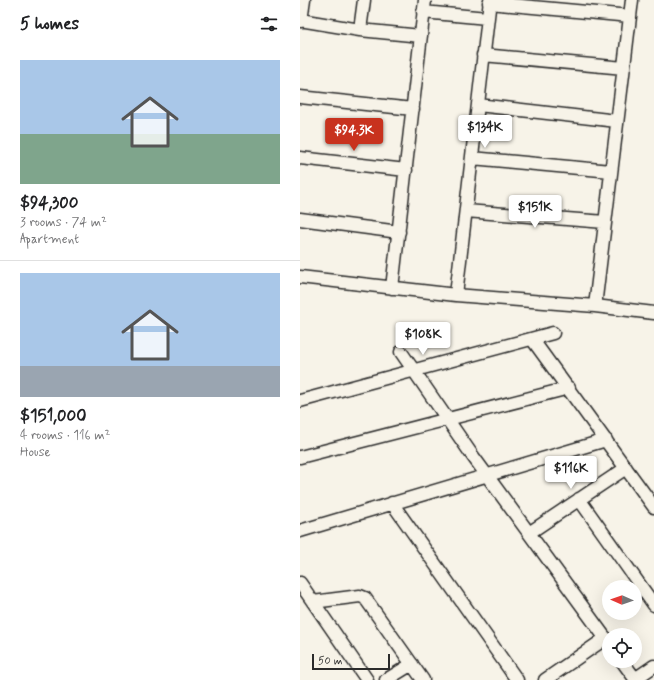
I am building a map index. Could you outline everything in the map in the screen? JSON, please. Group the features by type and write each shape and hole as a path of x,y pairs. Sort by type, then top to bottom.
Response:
{"street":[{"path":"304,0 301,21 360,30 421,36"},
{"path":"360,30 364,0"},
{"path":"392,288 425,0"},
{"path":"595,306 632,0"},
{"path":"456,295 489,2 630,16"},
{"path":"423,12 488,18"},
{"path":"483,55 624,68"},
{"path":"300,97 413,109"},
{"path":"478,105 617,121"},
{"path":"300,158 406,170"},
{"path":"472,158 611,171"},
{"path":"466,211 605,222"},
{"path":"300,219 399,232"},
{"path":"300,277 456,295 595,306 654,313"},
{"path":"300,401 553,333"},
{"path":"532,339 654,507"},
{"path":"401,352 487,475 602,634"},
{"path":"300,457 569,388"},
{"path":"300,531 606,440"},
{"path":"529,533 626,468"},
{"path":"579,499 654,605"},
{"path":"392,503 517,680"},
{"path":"300,583 367,680"},
{"path":"313,602 360,596 365,598 423,680"},
{"path":"545,680 602,644"},
{"path":"386,680 412,664"},
{"path":"627,668 636,680 654,666"}]}
